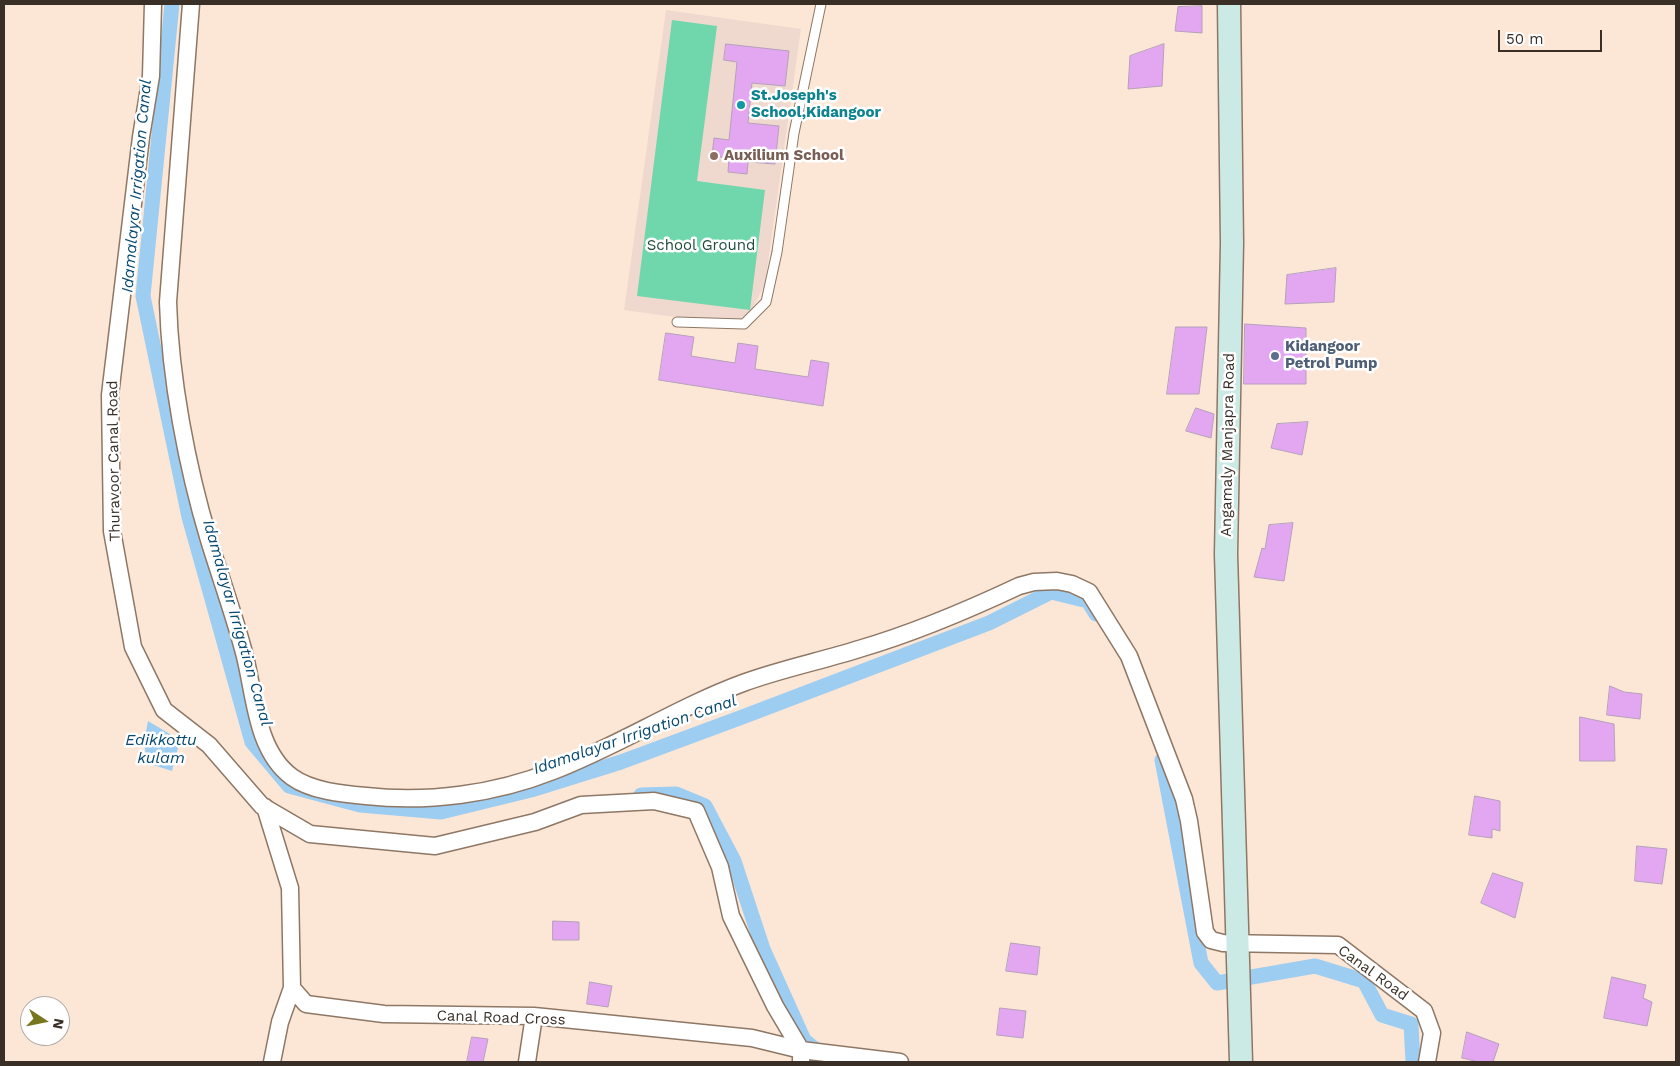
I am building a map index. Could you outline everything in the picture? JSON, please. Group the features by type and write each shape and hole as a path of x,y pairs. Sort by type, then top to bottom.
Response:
{"main road":[{"name":"Angamaly Manjapra Road","path":"1229,4 1232,243 1226,554 1234,887 1241,1056"}],"street":[{"name":"Thuravoor Canal Road","path":"153,4 151,76 141,137 110,395 112,530 133,647 164,710 209,745 265,808 310,834 435,846 535,822 581,804 654,801 696,811 720,867 731,916 801,1056"},
{"name":"Canal Road","path":"191,4 168,293 171,346 194,481 208,538 246,658 266,743 275,760 292,777 306,784 355,795 381,798 488,791 552,772 694,704 745,682 887,640 1019,586 1034,582 1057,581 1072,584 1089,592 1129,656 1184,799 1189,821 1205,932 1210,940 1237,948 1338,945 1424,1011 1432,1033 1427,1062"},
{"path":"265,808 290,888 292,988 280,1022 272,1062"},
{"name":"Canal Road Cross","path":"292,988 306,1004 384,1014 534,1016 752,1038 801,1056 900,1062"},
{"path":"527,1062 534,1016"}],"lane":[{"path":"677,322 744,324 766,302 777,252 794,132 821,4"}],"shaded area":[{"name":"Auxilium School","path":"666,10 801,29 765,284 751,311 732,325 624,310"}],"green space":[{"name":"School Ground","path":"672,20 717,26 697,181 765,190 750,310 637,296"}],"water":[{"name":"Edikkottu kulam","path":"148,721 180,740 172,771 147,763 144,742"}],"building":[{"path":"1202,6 1202,33 1175,31 1178,7"},
{"name":"St.Joseph's School,Kidangoor","path":"726,44 789,51 785,86 752,83 748,123 779,126 775,164 748,162 747,174 728,172 729,158 712,156 714,138 729,140 737,62 724,60"},
{"path":"1164,44 1162,86 1128,89 1130,56"},
{"path":"1336,268 1334,302 1285,304 1287,275"},
{"name":"Kidangoor Petrol Pump","path":"1245,324 1306,328 1306,384 1244,384"},
{"path":"1176,327 1207,327 1199,394 1167,394"},
{"path":"666,333 694,337 691,356 735,363 738,343 758,346 755,369 808,377 811,360 829,363 823,406 659,380"},
{"path":"1196,408 1214,414 1211,438 1186,431"},
{"path":"1308,422 1302,455 1271,448 1277,424"},
{"path":"1293,523 1284,581 1254,577 1262,548 1265,549 1269,525"},
{"path":"1610,686 1624,692 1642,694 1640,719 1607,715"},
{"path":"1580,717 1614,724 1615,761 1580,761"},
{"path":"1475,796 1500,801 1500,831 1492,829 1492,838 1469,835"},
{"path":"1637,846 1667,849 1662,884 1635,881"},
{"path":"1493,873 1523,883 1515,918 1481,903"},
{"path":"553,921 579,922 579,940 553,940"},
{"path":"1011,943 1040,947 1037,975 1006,971"},
{"path":"1612,977 1646,985 1643,998 1652,1002 1647,1026 1604,1018"},
{"path":"590,982 612,986 608,1007 587,1004"},
{"path":"1000,1008 1026,1011 1023,1038 997,1035"},
{"path":"1467,1032 1499,1044 1493,1062 1479,1062 1462,1058"},
{"path":"472,1037 488,1039 483,1062 467,1062"}],"waterway":[{"name":"Idamalayar Irrigation Canal","path":"172,4 143,296 189,517 252,742 289,786 360,805 441,812 531,790 621,762 989,623 1051,592 1088,601 1096,614"},
{"name":"Idamalayar Irrigation Canal","path":"1162,760 1201,963 1217,983 1315,966 1364,981 1382,1015 1411,1024 1413,1062"},
{"path":"641,795 676,794 705,806 734,861 763,949 804,1040 821,1054 821,1062"}],"place":[{"name":"St.Joseph's School,Kidangoor","path":"741,105"},
{"name":"Auxilium School","path":"714,156"},
{"name":"Kidangoor Petrol Pump","path":"1275,356"}]}
